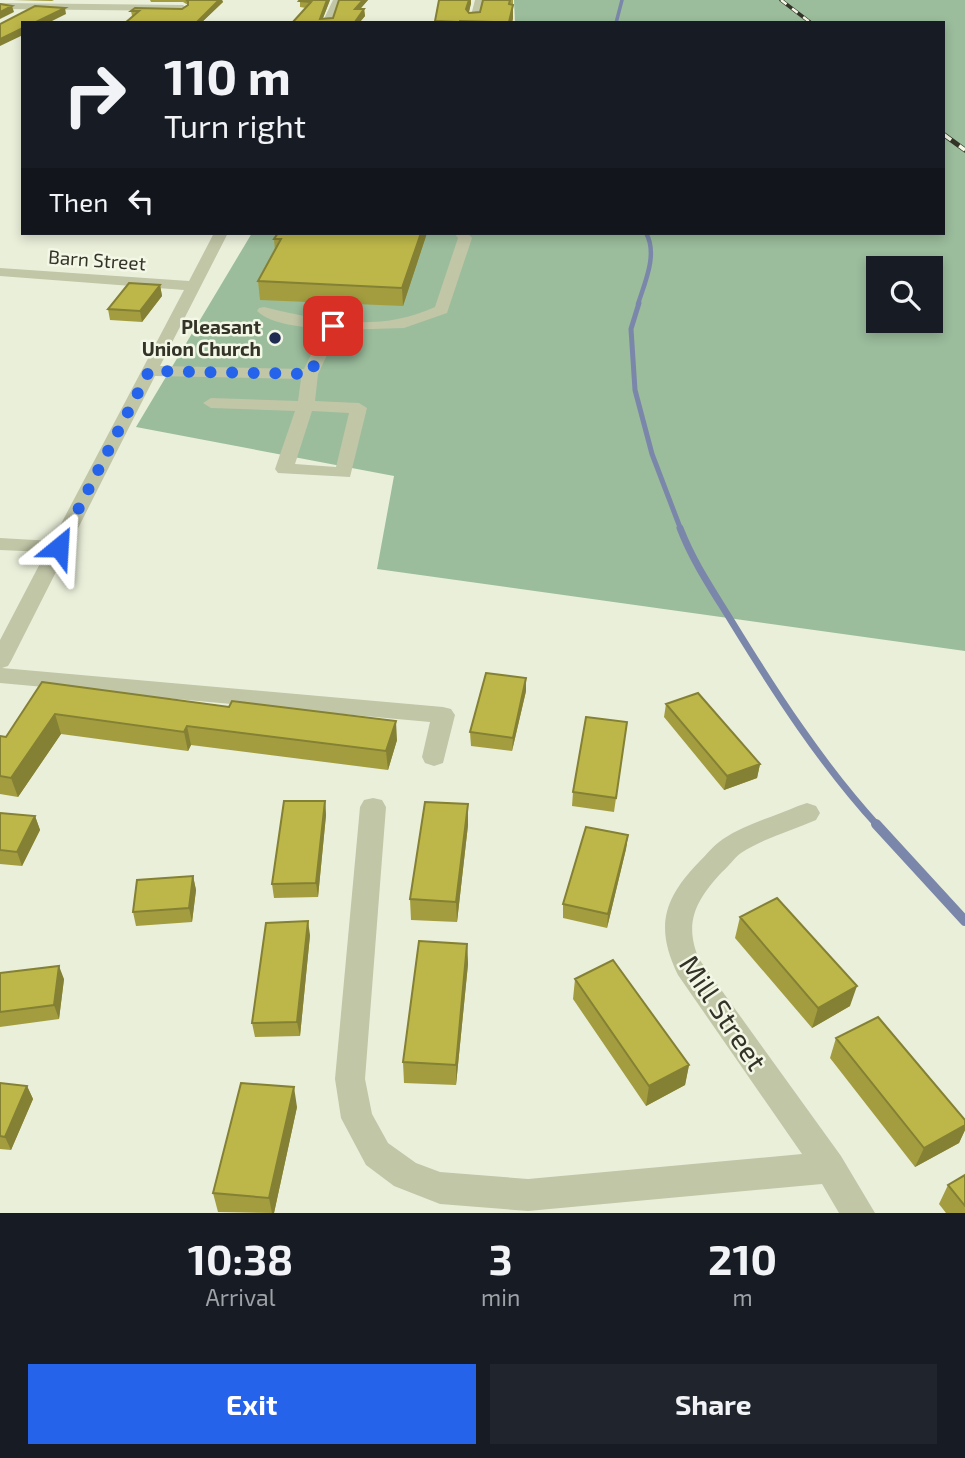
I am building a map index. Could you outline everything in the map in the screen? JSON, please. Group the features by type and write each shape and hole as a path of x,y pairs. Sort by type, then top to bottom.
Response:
{"street":[{"path":"0,6 179,12 191,0"},
{"path":"327,21 338,0"},
{"path":"474,21 479,0"},
{"path":"12,19 35,7"},
{"path":"0,661 220,235"},
{"path":"264,311 290,321 333,326 410,324 427,320 442,310 465,238 463,235"},
{"name":"Barn Street","path":"0,272 192,286"},
{"path":"211,402 306,405 359,408 344,472 284,469 306,405 310,374 333,326"},
{"path":"149,371 310,374"},
{"path":"0,544 59,547"},
{"path":"0,675 443,715 434,757"},
{"path":"373,807 350,1079 357,1118 377,1154 406,1175 440,1188 528,1195 830,1167"},
{"name":"Mill Street","path":"807,813 731,846 699,878 686,897 676,921 677,945 688,966 830,1167 858,1213"}],"green space":[{"path":"514,0 965,0 965,651 377,569 394,476 136,427 251,235 945,235 945,21 515,21"}],"building":[{"path":"186,0 219,0 198,21 127,21 139,11 131,11 135,8 182,9 188,5"},
{"path":"327,0 320,19 333,18 339,0 363,0 355,9 364,9 356,21 294,21 311,2 299,1"},
{"path":"439,0 469,0 466,9 469,13 480,12 483,0 510,0 509,4 513,5 509,21 435,21"},
{"path":"0,4 12,6 0,12"},
{"path":"35,6 65,8 38,21 21,21 21,29 0,39 0,24"},
{"path":"277,235 420,235 402,288 258,281 281,239 274,239"},
{"path":"129,283 160,285 140,311 108,309"},
{"path":"486,673 526,678 513,738 470,732"},
{"path":"42,682 229,707 232,701 396,721 386,751 187,726 184,732 55,714 11,778 0,776 0,736 6,737"},
{"path":"698,693 760,764 727,776 666,704"},
{"path":"586,717 627,722 616,798 573,792"},
{"path":"284,801 325,801 316,883 272,884"},
{"path":"425,802 468,804 456,902 410,899"},
{"path":"0,813 35,816 17,852 0,850"},
{"path":"586,827 628,835 608,914 563,904"},
{"path":"193,876 189,908 133,912 137,880"},
{"path":"777,898 857,986 818,1008 740,917"},
{"path":"308,921 297,1022 252,1023 266,923"},
{"path":"419,941 467,944 456,1065 403,1062"},
{"path":"613,960 689,1065 649,1086 575,979"},
{"path":"59,966 54,1005 0,1012 0,973"},
{"path":"878,1017 965,1120 965,1125 924,1148 836,1038"},
{"path":"0,1083 27,1086 5,1137 0,1136"},
{"path":"241,1083 294,1087 269,1198 213,1193"},
{"path":"965,1175 965,1206 948,1185"}],"waterway":[{"path":"617,21 622,0"},
{"path":"638,304 651,259 647,235"},
{"path":"639,303 631,329 635,390 652,454 681,530"},
{"path":"680,528 704,576 782,701 857,803 878,826"},
{"path":"876,824 965,921"}],"railway":[{"path":"781,0 808,21"},
{"path":"945,135 965,150"}],"place":[{"name":"Pleasant Union Church","path":"275,338"}],"route":[{"path":"59,547 149,371 310,374 333,326"}]}
